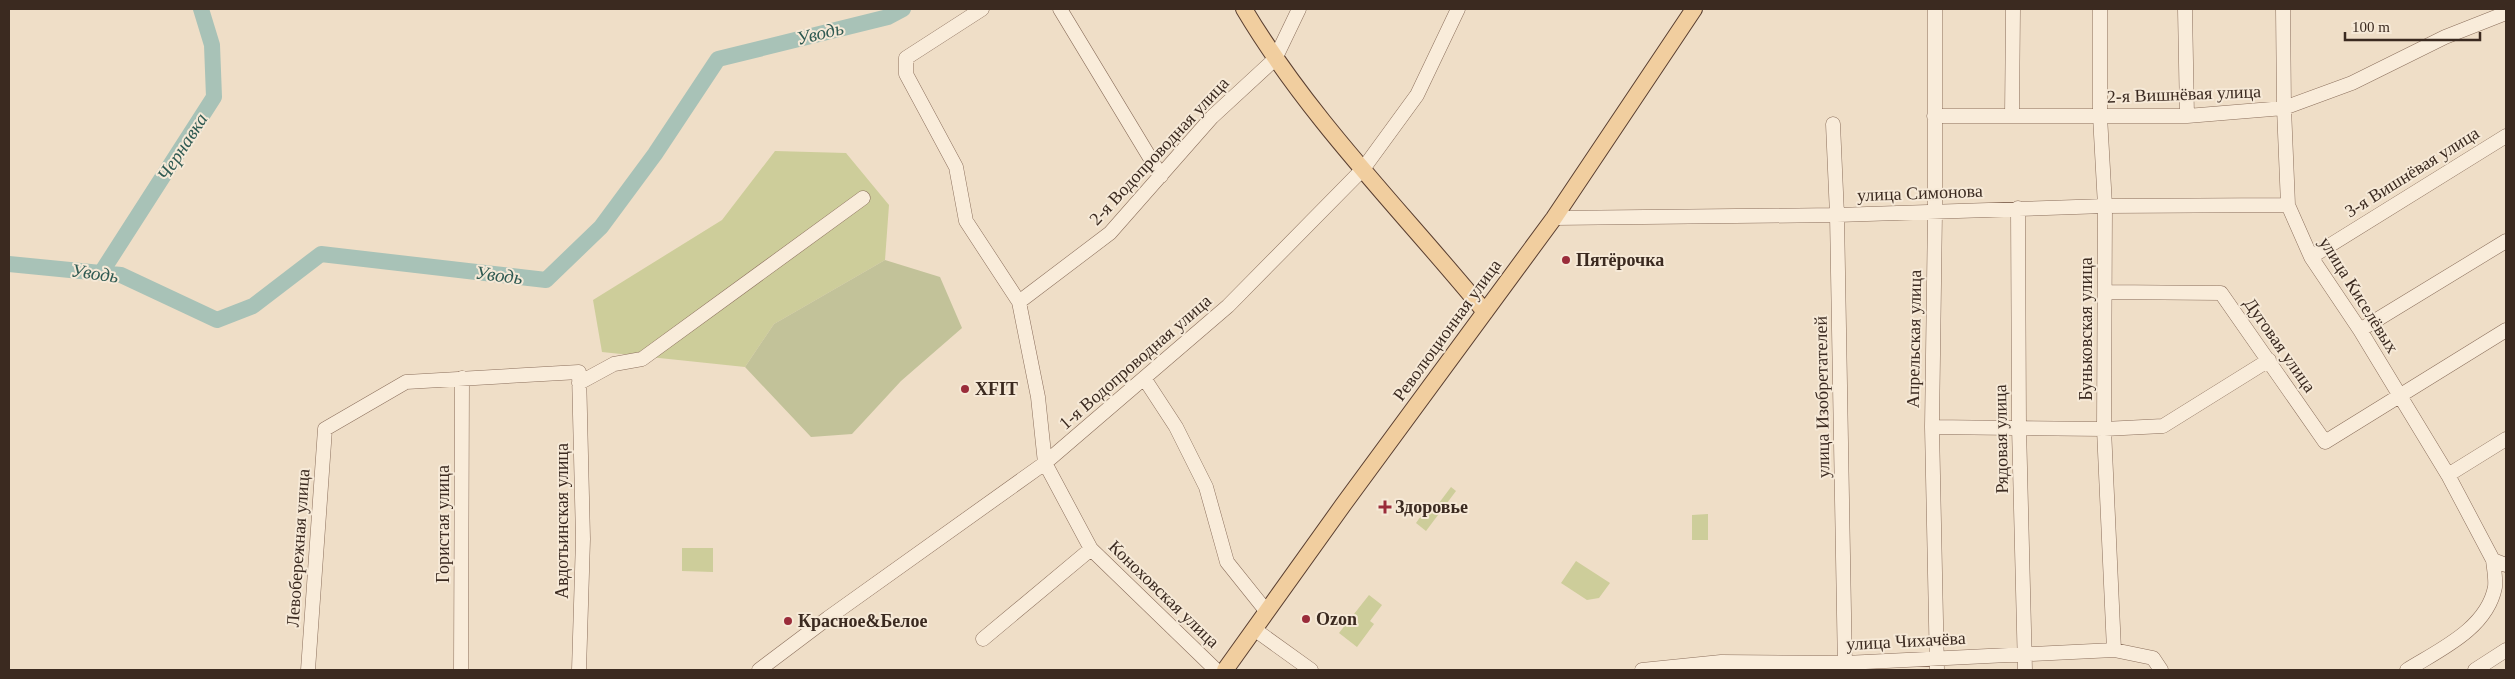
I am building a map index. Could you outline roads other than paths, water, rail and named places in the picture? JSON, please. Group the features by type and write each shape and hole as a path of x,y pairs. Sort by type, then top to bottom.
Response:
{"main road":[{"path":"1244,9 1275,59 1363,169 1485,312"},
{"name":"Революционная улица","path":"1225,670 1554,218 1694,9"}],"street":[{"path":"982,9 906,58 906,74 956,167 966,221 1019,302 1038,398 1045,463"},
{"path":"1060,9 1161,176"},
{"path":"1275,59 1299,9"},
{"name":"1-я Водопроводная улица","path":"759,670 828,618 1045,463 1228,306 1363,169 1417,96 1458,9"},
{"name":"Апрельская улица","path":"1935,9 1932,427 1937,665"},
{"path":"2012,9 2012,116"},
{"name":"Буньковская улица","path":"2100,9 2100,116 2105,206 2104,428 2114,650"},
{"path":"2185,9 2187,116"},
{"name":"улица Киселёвых","path":"2283,9 2284,108 2288,206 2311,257 2360,330 2500,562"},
{"name":"2-я Вишнёвая улица","path":"1934,116 2187,116 2284,108 2352,83 2445,37 2506,13"},
{"name":"2-я Водопроводная улица","path":"1019,302 1110,233 1212,117 1275,59"},
{"name":"улица Изобретателей","path":"1833,124 1837,215 1845,666"},
{"name":"3-я Вишнёвая улица","path":"2311,257 2506,136"},
{"path":"462,378 579,378 614,364 642,359 863,198"},
{"name":"улица Симонова","path":"1554,218 1837,215 2105,206 2288,206"},
{"name":"Рядовая улица","path":"2018,208 2019,427 2025,670"},
{"path":"2360,330 2506,240"},
{"name":"Дуговая улица","path":"2105,292 2220,293 2325,442 2399,396"},
{"path":"2399,396 2506,330"},
{"path":"1932,427 2104,428 2163,426 2269,360"},
{"name":"Левобережная улица","path":"308,670 326,429 406,382 462,378"},
{"name":"Гористая улица","path":"461,670 462,378"},
{"name":"Авдотьинская улица","path":"579,378 583,539 579,670"},
{"path":"1144,378 1176,427 1206,487 1227,562 1267,612"},
{"path":"2448,475 2506,439"},
{"name":"Коноховская улица","path":"1045,463 1092,549 1216,670"},
{"path":"983,639 1092,549"},
{"path":"2407,670 2472,628 2488,606 2495,587 2500,562 2506,554"},
{"path":"1254,629 1311,670"},
{"name":"улица Чихачёва","path":"1642,670 1701,664 1937,665 2024,653 2114,650 2153,658 2162,670"},
{"path":"2475,670 2506,650"}],"waterway":[{"name":"Чернавка","path":"101,273 214,97 212,45 201,9"},
{"name":"Уводь","path":"9,264 121,275 217,320 253,306 321,254 546,280 601,227 655,154 718,59 888,17 903,9"}],"place":[{"name":"Пятёрочка","path":"1566,260"},
{"name":"XFIT","path":"965,389"},
{"name":"Здоровье","path":"1385,507"},
{"name":"Ozon","path":"1306,619"},
{"name":"Красное&Белое","path":"788,621"}]}
